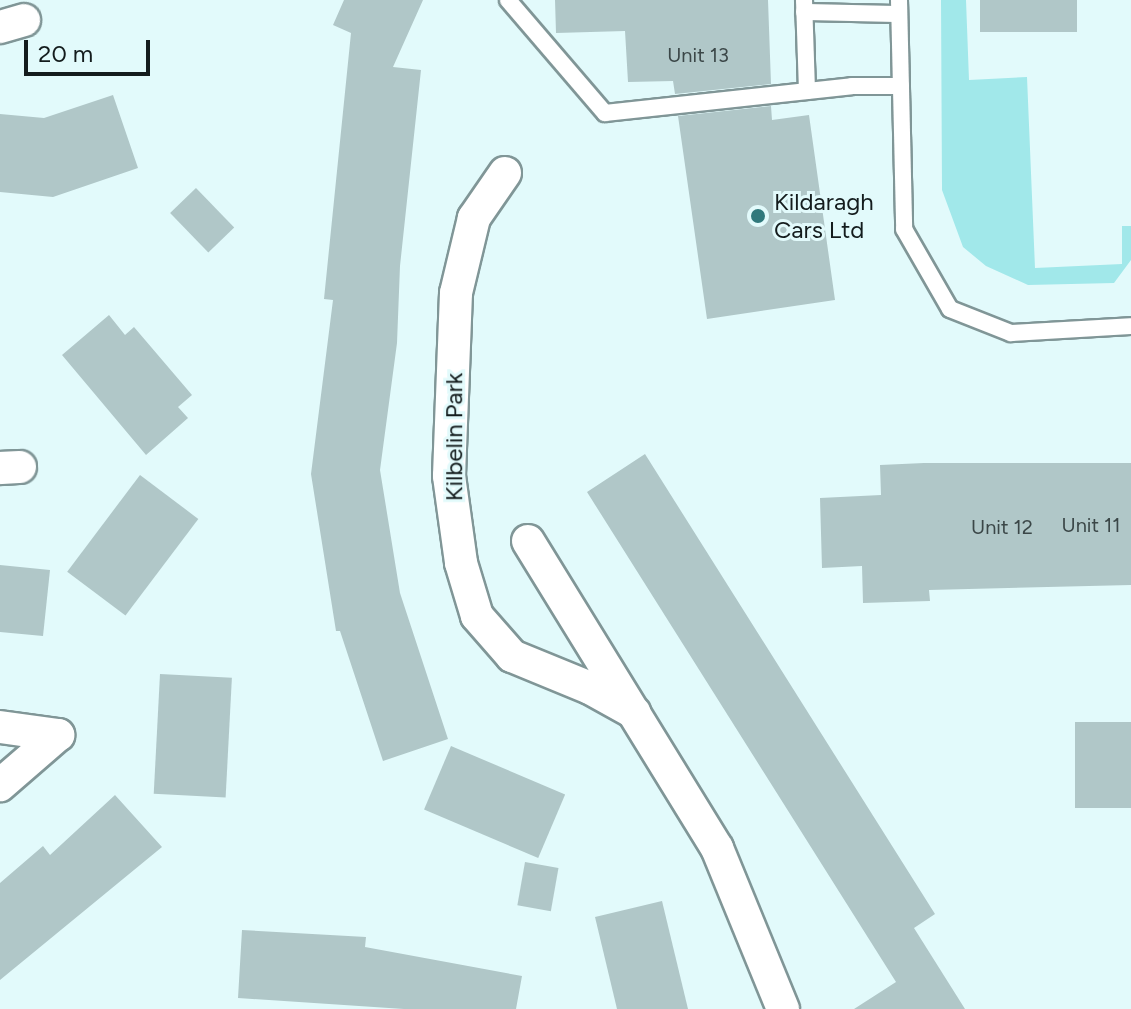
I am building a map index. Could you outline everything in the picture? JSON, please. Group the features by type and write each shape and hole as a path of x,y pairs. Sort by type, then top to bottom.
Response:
{"street":[{"name":"Kilbelin Park","path":"505,173 474,218 456,293 449,476 461,563 477,616 512,656 590,688 635,713"},
{"name":"Kilbelin Park","path":"528,541 717,848 783,1009"},
{"path":"0,727 58,735 0,785"}],"lane":[{"path":"508,0 605,113 807,91 901,86"},
{"path":"807,91 804,6 899,7 904,229 950,309 1011,333 1131,326"}],"shaded area":[{"path":"941,0 966,0 969,80 1027,77 1035,268 1122,264 1122,226 1131,226 1131,260 1114,283 1028,285 986,266 963,247 942,190"}],"building":[{"path":"344,0 423,0 393,67 421,70 400,266 397,343 380,470 400,593 448,739 383,761 340,631 336,631 311,474 333,300 324,299 351,33 333,25"},
{"path":"555,0 768,0 771,84 675,94 673,81 628,82 625,31 556,33"},
{"path":"980,0 1077,0 1077,32 980,32"},
{"path":"113,95 138,168 53,197 0,192 0,114 44,118"},
{"name":"Kildaragh Cars Ltd","path":"771,106 772,120 809,115 835,300 707,319 678,116"},
{"path":"196,188 234,228 208,253 170,213"},
{"path":"109,315 125,335 134,327 192,395 178,407 188,418 146,455 62,355"},
{"path":"645,454 935,914 914,928 965,1009 854,1009 896,982 587,492"},
{"path":"1131,463 1131,585 929,590 930,601 863,603 862,566 822,568 820,498 881,495 880,465"},
{"path":"140,475 198,519 125,616 67,572"},
{"path":"0,565 50,570 43,636 0,632"},
{"path":"160,674 232,678 226,798 154,794"},
{"path":"1075,722 1131,722 1131,808 1075,808"},
{"path":"451,746 565,794 538,858 424,810"},
{"path":"115,795 162,847 0,980 0,883 43,846 50,855"},
{"path":"525,862 558,868 551,911 517,905"},
{"path":"662,901 688,1009 617,1009 595,917"},
{"path":"242,930 366,937 365,947 522,976 516,1009 404,1009 238,998"}],"place":[{"name":"Kildaragh Cars Ltd","path":"758,216"}]}
